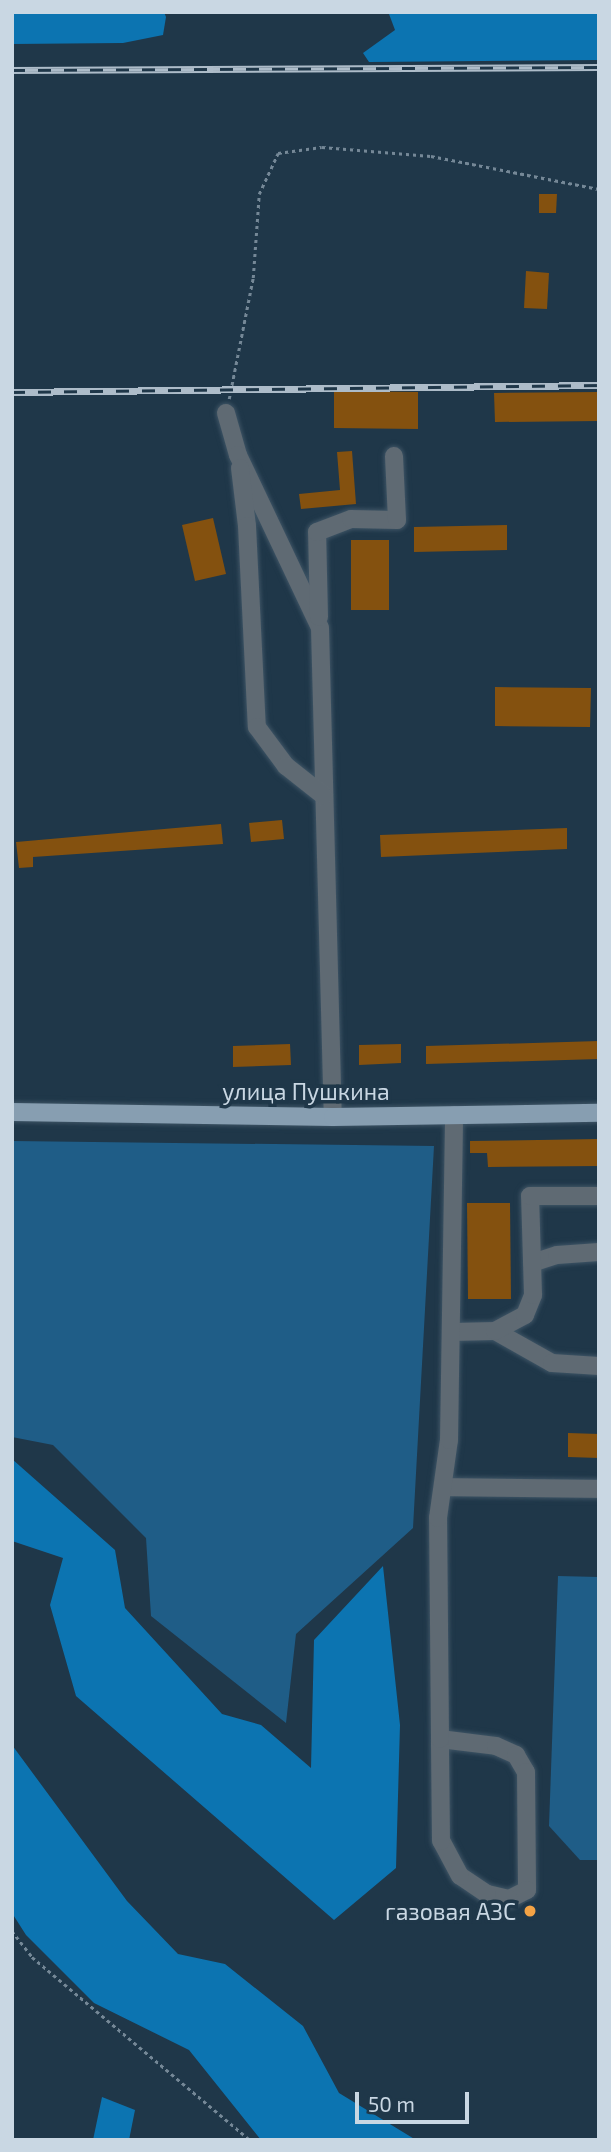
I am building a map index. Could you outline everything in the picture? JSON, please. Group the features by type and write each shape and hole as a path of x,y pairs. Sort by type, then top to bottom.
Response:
{"main road":[{"name":"улица Пушкина","path":"12,1112 333,1117 599,1112"}],"lane":[{"path":"226,413 238,455 247,526 257,727 286,766 324,796"},
{"path":"238,455 320,628"},
{"path":"333,1117 317,532 351,519 397,520 394,456"},
{"path":"440,1739 496,1746 516,1755 526,1772 527,1890 509,1899 487,1894 460,1876 440,1841 438,1518 443,1487 452,1332 454,1115"},
{"path":"452,1332 495,1331 525,1315 533,1295 530,1196 599,1196"},
{"path":"532,1263 557,1255 599,1252"},
{"path":"495,1331 552,1363 599,1366"},
{"path":"443,1487 599,1489"}],"path":[{"path":"226,413 253,278 259,194 278,153 322,147 431,156 599,189"},
{"path":"12,1931 32,1957 250,2140"}],"shaded area":[{"path":"12,12 164,12 166,17 163,35 123,43 12,44"},
{"path":"382,12 599,12 599,60 369,62 363,53 395,30 389,14"},
{"path":"12,1141 434,1146 413,1528 296,1634 286,1723 151,1616 146,1538 53,1445 12,1437"},
{"path":"12,1459 115,1550 125,1608 222,1714 261,1725 311,1768 314,1640 383,1566 400,1725 396,1868 334,1920 76,1696 50,1605 63,1558 12,1541"},
{"path":"558,1576 599,1577 599,1860 580,1860 549,1826"},
{"path":"12,1745 127,1901 178,1954 225,1964 303,2026 339,2093 416,2140 261,2140 189,2050 94,2003 26,1935 12,1913"},
{"path":"102,2097 135,2110 129,2140 93,2140"}],"building":[{"path":"539,194 557,194 556,213 539,213"},
{"path":"526,271 549,273 547,309 524,308"},
{"path":"334,391 418,392 418,429 334,428"},
{"path":"599,392 599,421 495,422 494,393"},
{"path":"352,451 356,504 301,509 299,494 340,490 337,452"},
{"path":"213,518 226,574 195,581 182,525"},
{"path":"507,525 507,550 414,552 414,527"},
{"path":"351,540 389,540 389,610 351,610"},
{"path":"495,687 591,688 590,727 495,726"},
{"path":"282,820 284,839 251,842 249,823"},
{"path":"221,824 223,844 33,857 33,867 19,868 16,842"},
{"path":"567,828 567,849 381,857 380,835"},
{"path":"599,1041 599,1059 426,1064 426,1046"},
{"path":"290,1044 291,1065 233,1067 233,1046"},
{"path":"401,1044 401,1063 359,1065 359,1045"},
{"path":"599,1139 599,1166 488,1167 487,1153 470,1153 470,1141"},
{"path":"467,1203 510,1203 511,1299 468,1299"},
{"path":"568,1433 599,1434 599,1458 568,1457"}],"railway":[{"path":"12,70 599,67"},
{"path":"12,392 599,385"}],"place":[{"name":"газовая АЗС","path":"530,1911"}]}
